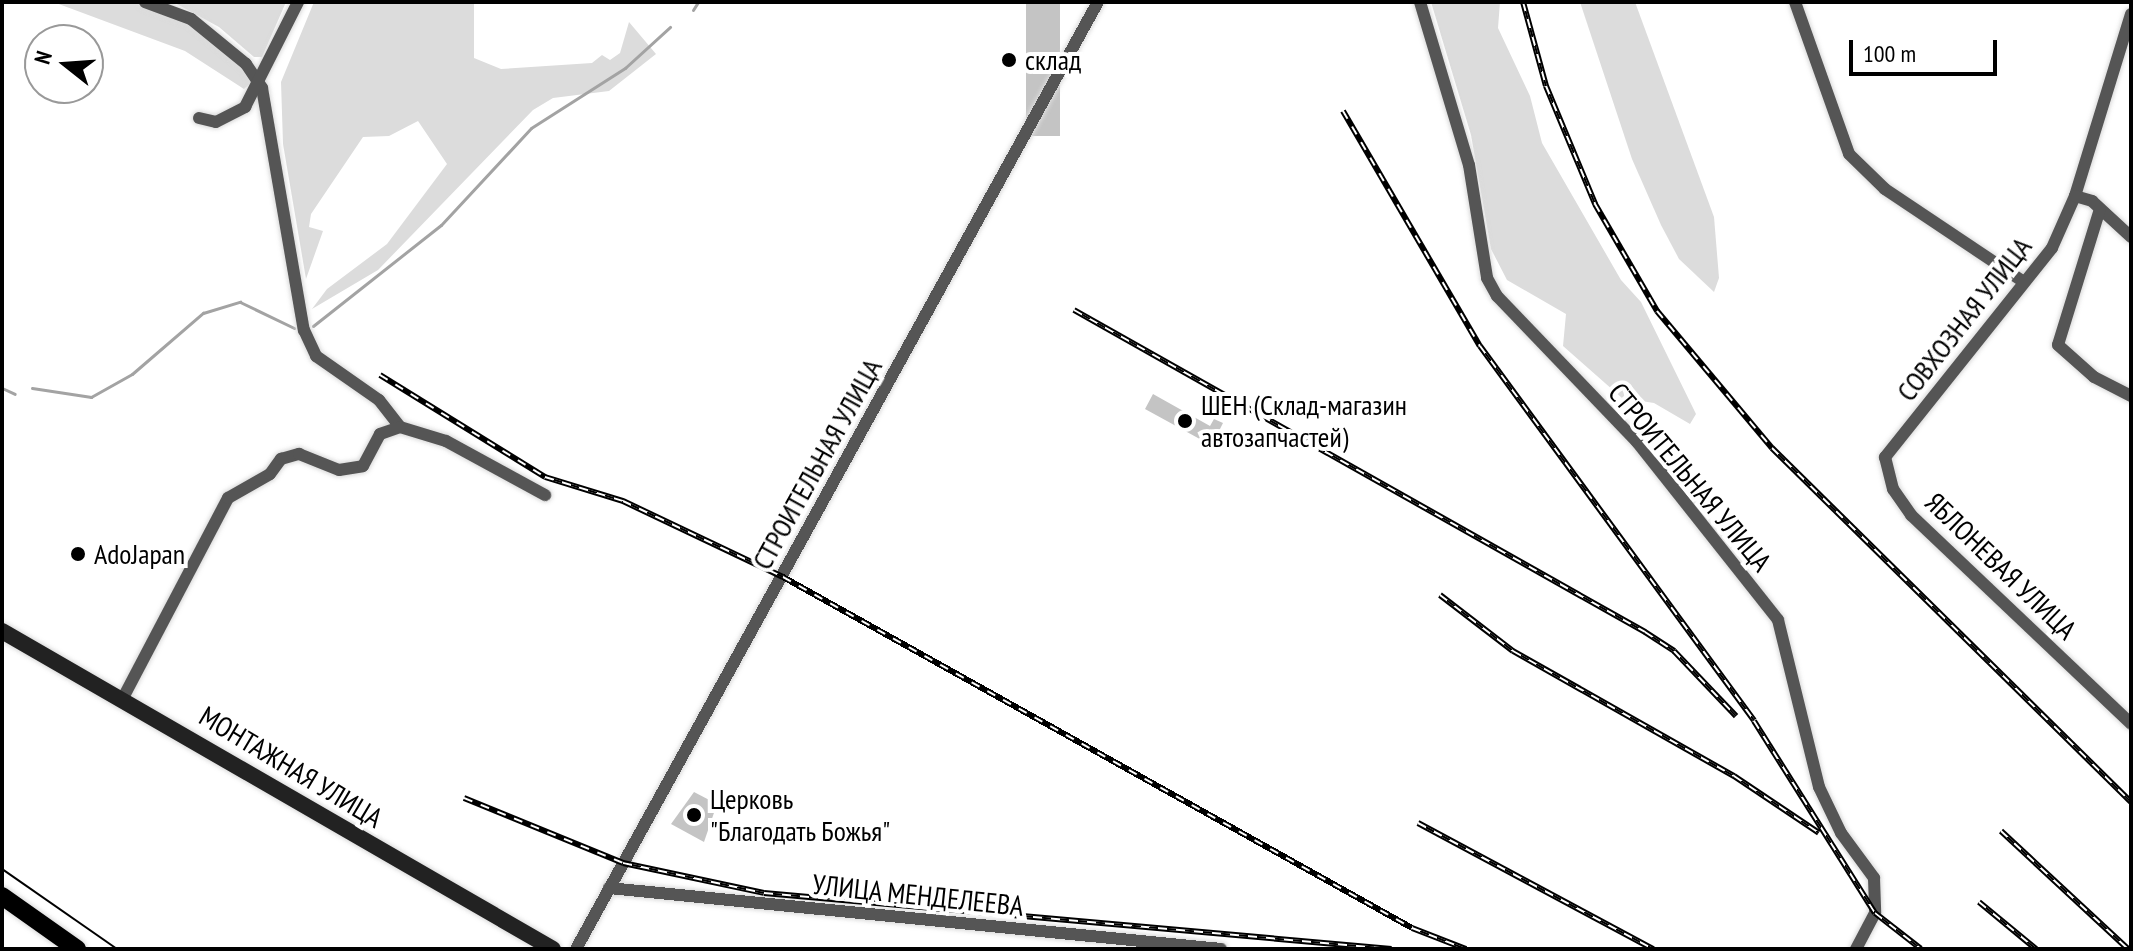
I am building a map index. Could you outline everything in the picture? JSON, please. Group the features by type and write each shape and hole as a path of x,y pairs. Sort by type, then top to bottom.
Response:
{"main road":[{"path":"2,896 77,949"}],"street":[{"path":"145,2 191,19 246,64 260,84 309,344 316,356 379,400 400,427 446,441 545,495"},
{"path":"199,118 216,122 245,107 260,84 298,2"},
{"name":"СТРОИТЕЛЬНАЯ УЛИЦА","path":"576,949 1098,2"},
{"name":"СТРОИТЕЛЬНАЯ УЛИЦА","path":"1420,2 1469,165 1487,278 1497,296 1637,442 1778,620 1819,787 1841,833 1874,878 1875,913 1856,949"},
{"path":"1795,2 1855,162 1885,189 2024,282"},
{"name":"СОВХОЗНАЯ УЛИЦА","path":"1910,426 2052,248 2075,196 2131,14"},
{"path":"2075,196 2100,209 2131,237"},
{"path":"2100,209 2060,352 2131,396"},
{"name":"ЯБЛОНЕВАЯ УЛИЦА","path":"1910,426 1885,457 1893,489 1911,515 2131,724"},
{"path":"123,698 228,498 270,474 281,459 299,454 339,470 363,466 380,434 400,427"},
{"name":"МОНТАЖНАЯ УЛИЦА","path":"2,631 123,698 553,949"},
{"name":"УЛИЦА МЕНДЕЛЕЕВА","path":"609,888 1221,949"}],"shaded area":[{"path":"24,2 134,2 165,11 189,22 243,65 253,81 244,89 185,51 56,3"},
{"path":"173,2 286,2 262,57 254,57 219,27"},
{"path":"314,2 474,2 474,58 501,69 592,63 602,55 610,60 620,53 629,22 656,54 609,91 553,98 533,110 378,270 312,309 327,289 387,244 447,164 418,121 389,136 363,137 311,214 309,227 323,231 306,279 283,144 281,82"},
{"path":"1431,2 1500,2 1498,28 1530,96 1542,143 1621,280 1641,302 1696,414 1690,424 1654,403 1622,398 1563,346 1566,314 1507,280 1491,249 1471,135"},
{"path":"1580,2 1635,2 1714,217 1719,278 1714,292 1679,259 1661,225 1632,159"}],"building":[{"path":"1026,2 1060,2 1060,136 1026,136"},
{"name":"ШЕН (Склад-магазин автозапчастей)","path":"1153,394 1210,426 1214,419 1223,423 1219,431 1226,435 1218,449 1145,409"},
{"name":"Церковь \"Благодать Божья\"","path":"694,792 717,804 704,842 671,824"}],"waterway":[{"path":"693,10 698,2"},
{"path":"313,326 441,225 531,128 625,68 670,27"},
{"path":"32,388 91,397 132,374 203,313 240,302 294,328"},
{"path":"2,388 15,394"}],"tram line":[{"path":"2,869 117,949"}],"railway":[{"path":"1523,2 1546,86 1595,204 1657,311 1772,448 2131,802"},
{"path":"1343,111 1480,346 1754,721 1875,913 1921,949"},
{"path":"1074,310 1645,632 1674,651 1736,716"},
{"path":"380,375 545,477 623,501 783,577 1412,928 1466,949"},
{"path":"1440,595 1513,651 1734,776 1819,833"},
{"path":"464,798 623,863 764,893 1392,949"},
{"path":"1418,823 1653,949"},
{"path":"2001,831 2128,949"},
{"path":"1979,902 2036,949"}],"place":[{"name":"склад","path":"1009,60"},
{"name":"ШЕН (Склад-магазин автозапчастей)","path":"1185,421"},
{"name":"AdoJapan","path":"78,554"},
{"name":"Церковь \"Благодать Божья\"","path":"694,815"}]}
